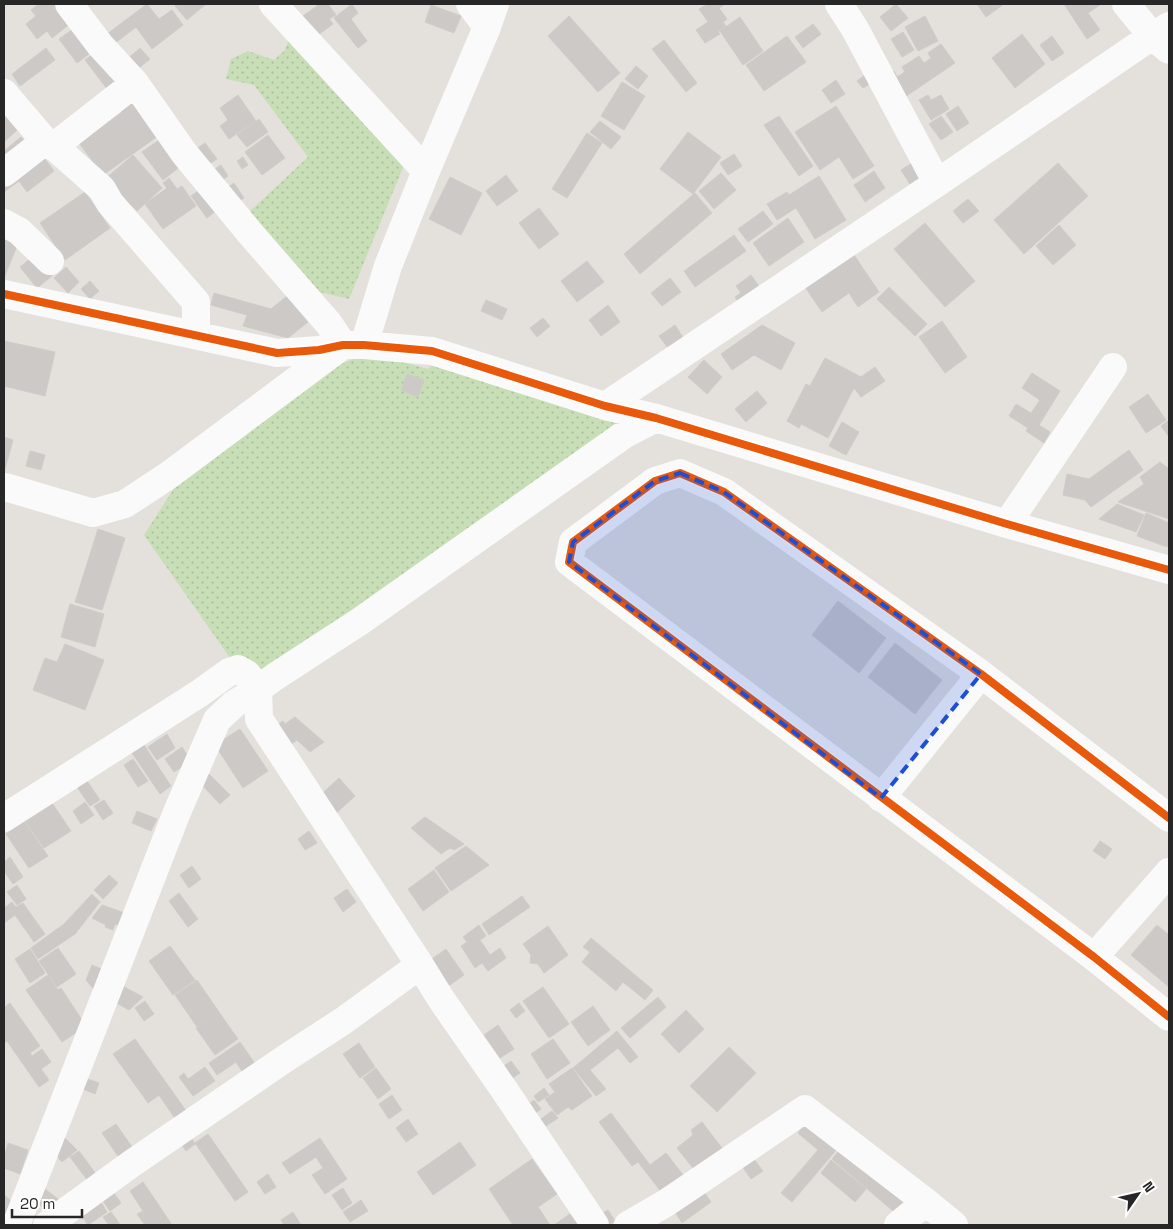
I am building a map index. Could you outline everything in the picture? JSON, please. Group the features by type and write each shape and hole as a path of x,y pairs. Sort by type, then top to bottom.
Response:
{"street":[{"path":"69,4 100,45 135,83 184,153 250,233 330,324 354,345"},
{"path":"272,4 426,171"},
{"path":"5,487 93,513 125,504 354,345 491,15 470,4"},
{"path":"839,4 855,29 937,183"},
{"path":"605,406 937,183 1163,37 1126,4"},
{"path":"4,173 49,144 135,83"},
{"path":"4,93 49,144 102,189 110,203 196,302 196,336"},
{"path":"4,223 19,231 50,261"},
{"path":"4,294 277,353 354,345 432,351 605,406 656,418 1007,524 1169,570"},
{"path":"1007,524 1114,367"},
{"path":"16,1225 177,812 217,720 234,704 359,622 625,434 656,418"},
{"path":"1169,818 981,674 724,492 680,473 655,481 573,542 569,562 1094,957 1169,1017"},
{"path":"4,818 200,693 229,672 238,669 247,674 258,689 259,719 441,999 595,1225"},
{"path":"881,798 981,674"},
{"path":"1094,957 1169,872"},
{"path":"47,1225 148,1153 343,1021 420,965"},
{"path":"628,1225 666,1203 805,1109 954,1225"},
{"path":"898,1225 926,1202"}],"highlighted area":[{"path":"680,473 724,492 981,674 881,798 569,562 573,542 655,481"}],"green space":[{"path":"290,37 404,165 349,299 315,291 248,213 308,157 254,85 226,79 231,59 248,51 274,60 285,50"},
{"path":"371,353 428,369 440,358 627,421 265,674 235,665 144,535 196,454 337,365"}],"building":[{"path":"39,4 56,4 71,23 52,38 47,31 37,39 26,24 36,16 31,10"},
{"path":"147,4 159,19 172,10 183,25 152,49 136,27 114,44 107,34"},
{"path":"178,4 206,4 187,20 175,6"},
{"path":"316,4 328,4 336,15 329,19 333,24 311,40 297,20 317,6"},
{"path":"352,4 358,13 351,19 367,41 358,48 334,18"},
{"path":"708,4 725,4 719,8 727,19 723,22 726,26 718,32 720,34 705,43 696,30 708,22 699,9"},
{"path":"896,4 908,18 891,31 880,17"},
{"path":"977,4 1004,4 986,17"},
{"path":"1064,4 1101,4 1088,13 1100,30 1087,39"},
{"path":"431,5 461,16 454,33 425,22"},
{"path":"569,16 620,73 598,92 548,36"},
{"path":"925,16 938,41 918,51 905,27"},
{"path":"740,17 763,51 743,65 720,31"},
{"path":"813,24 821,34 803,48 795,37"},
{"path":"76,27 93,51 77,63 59,39"},
{"path":"903,32 914,50 902,57 891,39"},
{"path":"1022,34 1045,64 1015,88 992,58"},
{"path":"787,36 806,62 764,91 746,65"},
{"path":"1052,36 1064,53 1052,61 1040,45"},
{"path":"664,40 697,83 686,92 652,49"},
{"path":"941,44 955,63 899,101 883,78 894,71 897,77 905,72 902,67 919,56 924,63 931,58 928,53"},
{"path":"46,48 55,60 20,86 12,74"},
{"path":"140,48 150,59 135,71 125,61"},
{"path":"96,52 121,86 111,94 85,60"},
{"path":"636,66 648,76 638,89 625,79"},
{"path":"865,75 871,83 863,88 857,81"},
{"path":"836,80 845,94 831,103 822,90"},
{"path":"622,82 645,96 624,130 601,116"},
{"path":"238,95 256,121 229,139 220,126 228,120 220,108"},
{"path":"928,95 931,100 941,95 949,109 931,120 919,100"},
{"path":"129,96 158,136 103,175 79,143 122,112 117,105"},
{"path":"836,106 874,166 853,179 839,157 820,170 795,132"},
{"path":"958,106 969,123 957,131 946,114"},
{"path":"4,114 17,130 4,142"},
{"path":"779,116 813,166 799,176 764,125"},
{"path":"941,116 953,132 941,140 929,124"},
{"path":"259,119 268,132 247,147 237,135"},
{"path":"600,121 621,137 611,149 590,132"},
{"path":"688,132 721,157 693,194 660,169"},
{"path":"587,133 602,143 567,198 552,189"},
{"path":"268,135 285,158 262,175 245,152"},
{"path":"21,137 31,148 4,159 4,151"},
{"path":"162,138 182,165 163,180 142,152"},
{"path":"205,143 217,159 206,166 195,150"},
{"path":"39,151 54,171 27,192 19,181 4,192 4,177"},
{"path":"734,154 742,166 728,175 720,163"},
{"path":"133,155 162,188 137,211 131,205 123,212 105,179"},
{"path":"243,157 248,165 242,169 237,161"},
{"path":"915,161 923,175 910,184 901,170"},
{"path":"1058,163 1088,196 1024,254 994,220"},
{"path":"221,165 228,176 219,182 212,171"},
{"path":"874,171 885,188 865,202 854,185"},
{"path":"721,173 736,190 714,209 699,191"},
{"path":"506,175 518,191 497,206 486,191"},
{"path":"819,176 846,220 815,239 796,208 777,220 767,204 787,192 789,195"},
{"path":"450,177 482,193 461,235 429,219"},
{"path":"169,178 177,189 182,186 196,206 163,229 145,204 167,188 163,183"},
{"path":"234,183 244,198 234,204 224,190"},
{"path":"202,188 217,210 207,218 191,196"},
{"path":"85,192 110,228 65,260 40,223"},
{"path":"695,193 712,213 640,274 624,254"},
{"path":"968,199 979,211 963,223 953,211"},
{"path":"539,208 559,234 539,249 519,223"},
{"path":"763,211 773,224 748,242 738,229"},
{"path":"788,218 804,242 769,266 753,243"},
{"path":"925,223 975,281 945,307 894,249"},
{"path":"1059,225 1076,245 1053,265 1036,246"},
{"path":"734,235 746,251 695,287 684,271"},
{"path":"4,238 17,246 4,278"},
{"path":"35,255 52,276 37,288 20,267"},
{"path":"854,255 879,292 858,307 849,293 822,312 805,287"},
{"path":"587,261 604,282 577,302 561,281"},
{"path":"66,267 79,282 68,293 54,278"},
{"path":"751,275 761,289 740,304 735,297 741,293 736,286"},
{"path":"670,278 681,292 662,306 651,293"},
{"path":"90,281 99,291 90,299 81,289"},
{"path":"889,287 927,324 915,336 877,299"},
{"path":"214,293 271,309 287,296 308,322 288,338 243,326 247,315 211,305"},
{"path":"486,300 507,309 502,320 481,311"},
{"path":"608,305 620,322 601,336 589,320"},
{"path":"543,318 550,326 537,337 530,328"},
{"path":"942,321 967,357 945,373 919,337"},
{"path":"675,325 686,342 671,352 659,336"},
{"path":"762,325 795,343 781,370 754,355 732,370 721,354"},
{"path":"4,341 55,352 45,396 4,386"},
{"path":"825,358 861,377 875,367 885,381 861,397 854,388 828,438 801,424 799,428 787,421 806,384 810,386"},
{"path":"704,360 722,377 707,394 688,377"},
{"path":"1032,373 1060,391 1039,425 1050,432 1044,443 1026,431 1028,428 1009,416 1016,404 1031,413 1040,400 1022,388"},
{"path":"407,374 424,380 418,397 401,390"},
{"path":"757,391 767,403 746,422 735,409"},
{"path":"1148,394 1166,420 1146,433 1129,407"},
{"path":"1169,420 1169,437 1161,426"},
{"path":"842,422 859,432 846,455 829,446"},
{"path":"4,437 13,440 5,469 4,469"},
{"path":"1129,450 1143,470 1091,507 1085,500 1063,495 1067,474 1089,479"},
{"path":"30,451 45,455 41,470 26,466"},
{"path":"1160,462 1169,469 1169,519 1118,502 1144,484 1140,477"},
{"path":"1117,504 1144,515 1136,532 1099,519"},
{"path":"1146,513 1169,523 1167,547 1137,536"},
{"path":"98,529 125,538 102,610 75,602"},
{"path":"838,601 886,638 859,673 812,635"},
{"path":"70,604 104,614 95,647 61,637"},
{"path":"895,643 942,680 915,714 868,677"},
{"path":"65,644 104,660 85,710 33,690 45,658 57,662"},
{"path":"295,717 324,742 310,752 297,740 290,745 273,728 283,721 285,724"},
{"path":"240,729 268,771 243,788 215,745"},
{"path":"167,734 175,748 157,760 148,747"},
{"path":"144,745 171,786 160,794 132,753"},
{"path":"182,747 191,761 174,772 165,759"},
{"path":"133,759 148,781 138,787 124,765"},
{"path":"209,774 230,795 220,804 200,783"},
{"path":"339,778 355,796 332,817 316,799"},
{"path":"87,781 100,800 90,806 77,787"},
{"path":"104,800 113,813 103,820 94,806"},
{"path":"85,802 94,815 81,824 73,811"},
{"path":"52,803 71,831 44,848 25,821"},
{"path":"137,811 157,819 151,831 132,823"},
{"path":"425,817 464,844 454,850 450,848 441,854 411,828"},
{"path":"24,821 48,856 29,868 6,834"},
{"path":"309,831 317,843 305,850 298,839"},
{"path":"1100,841 1112,849 1105,859 1093,851"},
{"path":"466,846 489,865 451,891 435,868"},
{"path":"10,857 23,877 13,884 4,871 4,862"},
{"path":"192,866 201,879 189,888 180,875"},
{"path":"434,870 449,892 423,911 408,889"},
{"path":"109,875 118,883 103,899 94,890"},
{"path":"17,885 26,899 17,905 7,892"},
{"path":"347,889 356,902 343,912 334,898"},
{"path":"179,893 198,919 188,927 169,901"},
{"path":"92,894 100,902 75,934 38,959 31,948 64,924"},
{"path":"522,896 530,907 489,935 482,924"},
{"path":"12,902 16,907 23,903 45,934 34,942 15,915 4,923 4,908"},
{"path":"102,905 125,913 120,926 115,924 113,930 92,918"},
{"path":"479,925 486,936 480,940 490,955 500,948 506,958 488,971 482,963 475,968 461,946 467,942 463,937"},
{"path":"1157,925 1169,935 1169,987 1131,955"},
{"path":"548,926 568,955 544,973 538,964 530,963 531,955 523,944"},
{"path":"591,938 653,990 645,1000 623,982 616,991 582,962 590,952 583,947"},
{"path":"170,946 195,980 173,995 149,961"},
{"path":"58,948 76,974 57,987 39,961"},
{"path":"30,949 45,973 30,983 15,959"},
{"path":"446,949 464,975 447,987 429,961"},
{"path":"92,965 104,970 97,993 86,980"},
{"path":"48,975 58,990 61,988 86,1026 62,1042 26,990"},
{"path":"197,980 219,1012 197,1027 175,995"},
{"path":"119,984 143,997 129,1010 113,1001"},
{"path":"543,987 569,1024 549,1038 523,1001"},
{"path":"658,997 666,1007 630,1038 621,1028"},
{"path":"145,1001 154,1014 144,1021 135,1008"},
{"path":"10,1003 40,1046 30,1053 32,1056 42,1049 51,1062 41,1069 49,1080 39,1087 7,1041 4,1043 4,1008"},
{"path":"519,1003 525,1011 516,1018 510,1010"},
{"path":"593,1006 610,1030 588,1046 571,1022"},
{"path":"686,1010 704,1029 679,1053 661,1034"},
{"path":"219,1012 238,1039 215,1055 196,1028"},
{"path":"498,1025 514,1049 500,1058 484,1035"},
{"path":"617,1031 638,1057 630,1063 618,1048 590,1070 606,1089 596,1096 573,1068"},
{"path":"135,1039 187,1112 176,1120 159,1095 148,1103 113,1054"},
{"path":"553,1039 570,1063 547,1079 531,1054"},
{"path":"240,1042 256,1065 244,1074 236,1062 217,1075 209,1063"},
{"path":"359,1043 375,1067 360,1078 343,1054"},
{"path":"729,1047 756,1073 717,1112 690,1086"},
{"path":"511,1061 520,1073 507,1082 498,1070"},
{"path":"205,1067 215,1081 193,1096 179,1077 184,1073 188,1079"},
{"path":"376,1068 391,1089 378,1099 363,1078"},
{"path":"572,1068 592,1096 572,1110 568,1107 557,1115 545,1099 555,1092 549,1084"},
{"path":"82,1077 99,1083 95,1094 78,1087"},
{"path":"544,1088 549,1095 538,1102 534,1096"},
{"path":"392,1095 402,1110 389,1119 379,1104"},
{"path":"534,1100 541,1109 530,1117 523,1108"},
{"path":"552,1111 558,1118 546,1126 541,1119"},
{"path":"611,1113 650,1165 666,1153 684,1176 662,1193 638,1162 632,1166 599,1122"},
{"path":"408,1119 418,1134 406,1142 396,1128"},
{"path":"702,1122 728,1156 697,1173 677,1148 693,1135 691,1130"},
{"path":"806,1123 837,1149 792,1202 781,1193 818,1150 798,1133"},
{"path":"116,1124 134,1150 120,1159 102,1133"},
{"path":"208,1134 248,1192 235,1201 195,1143"},
{"path":"63,1136 77,1150 62,1162 55,1154"},
{"path":"190,1136 195,1144 186,1151 181,1143"},
{"path":"320,1138 347,1179 325,1194 312,1175 323,1168 316,1157 290,1174 282,1163"},
{"path":"460,1142 476,1165 433,1195 417,1172"},
{"path":"8,1143 28,1150 20,1174 4,1168 4,1152"},
{"path":"841,1148 909,1204 899,1216 832,1159"},
{"path":"79,1151 99,1178 91,1185 70,1157"},
{"path":"753,1158 763,1171 751,1179 742,1166"},
{"path":"532,1159 557,1194 538,1207 550,1225 513,1225 489,1189"},
{"path":"831,1160 866,1189 855,1202 821,1173"},
{"path":"268,1174 276,1187 265,1194 257,1182"},
{"path":"143,1182 172,1225 145,1225 137,1214 143,1211 130,1191"},
{"path":"41,1186 62,1202 49,1212 37,1203"},
{"path":"343,1188 352,1203 342,1210 332,1195"},
{"path":"702,1189 711,1202 682,1223 673,1209"},
{"path":"112,1190 121,1203 110,1211 101,1198"},
{"path":"4,1195 11,1201 6,1214 4,1213"},
{"path":"99,1199 107,1212 88,1225 80,1213"},
{"path":"361,1200 368,1211 350,1222 343,1212"},
{"path":"608,1210 615,1221 608,1225 598,1216"},
{"path":"111,1212 120,1225 109,1225 103,1217"},
{"path":"293,1212 301,1225 284,1225 281,1220"},
{"path":"570,1214 579,1225 554,1225"}],"cycle path":[{"path":"4,294 277,353 319,350 343,345 432,351 605,406 656,418 1007,524 1169,570"},
{"path":"1169,818 981,674 724,492 680,473 655,481 573,542 569,562 1094,957 1169,1017"}]}
